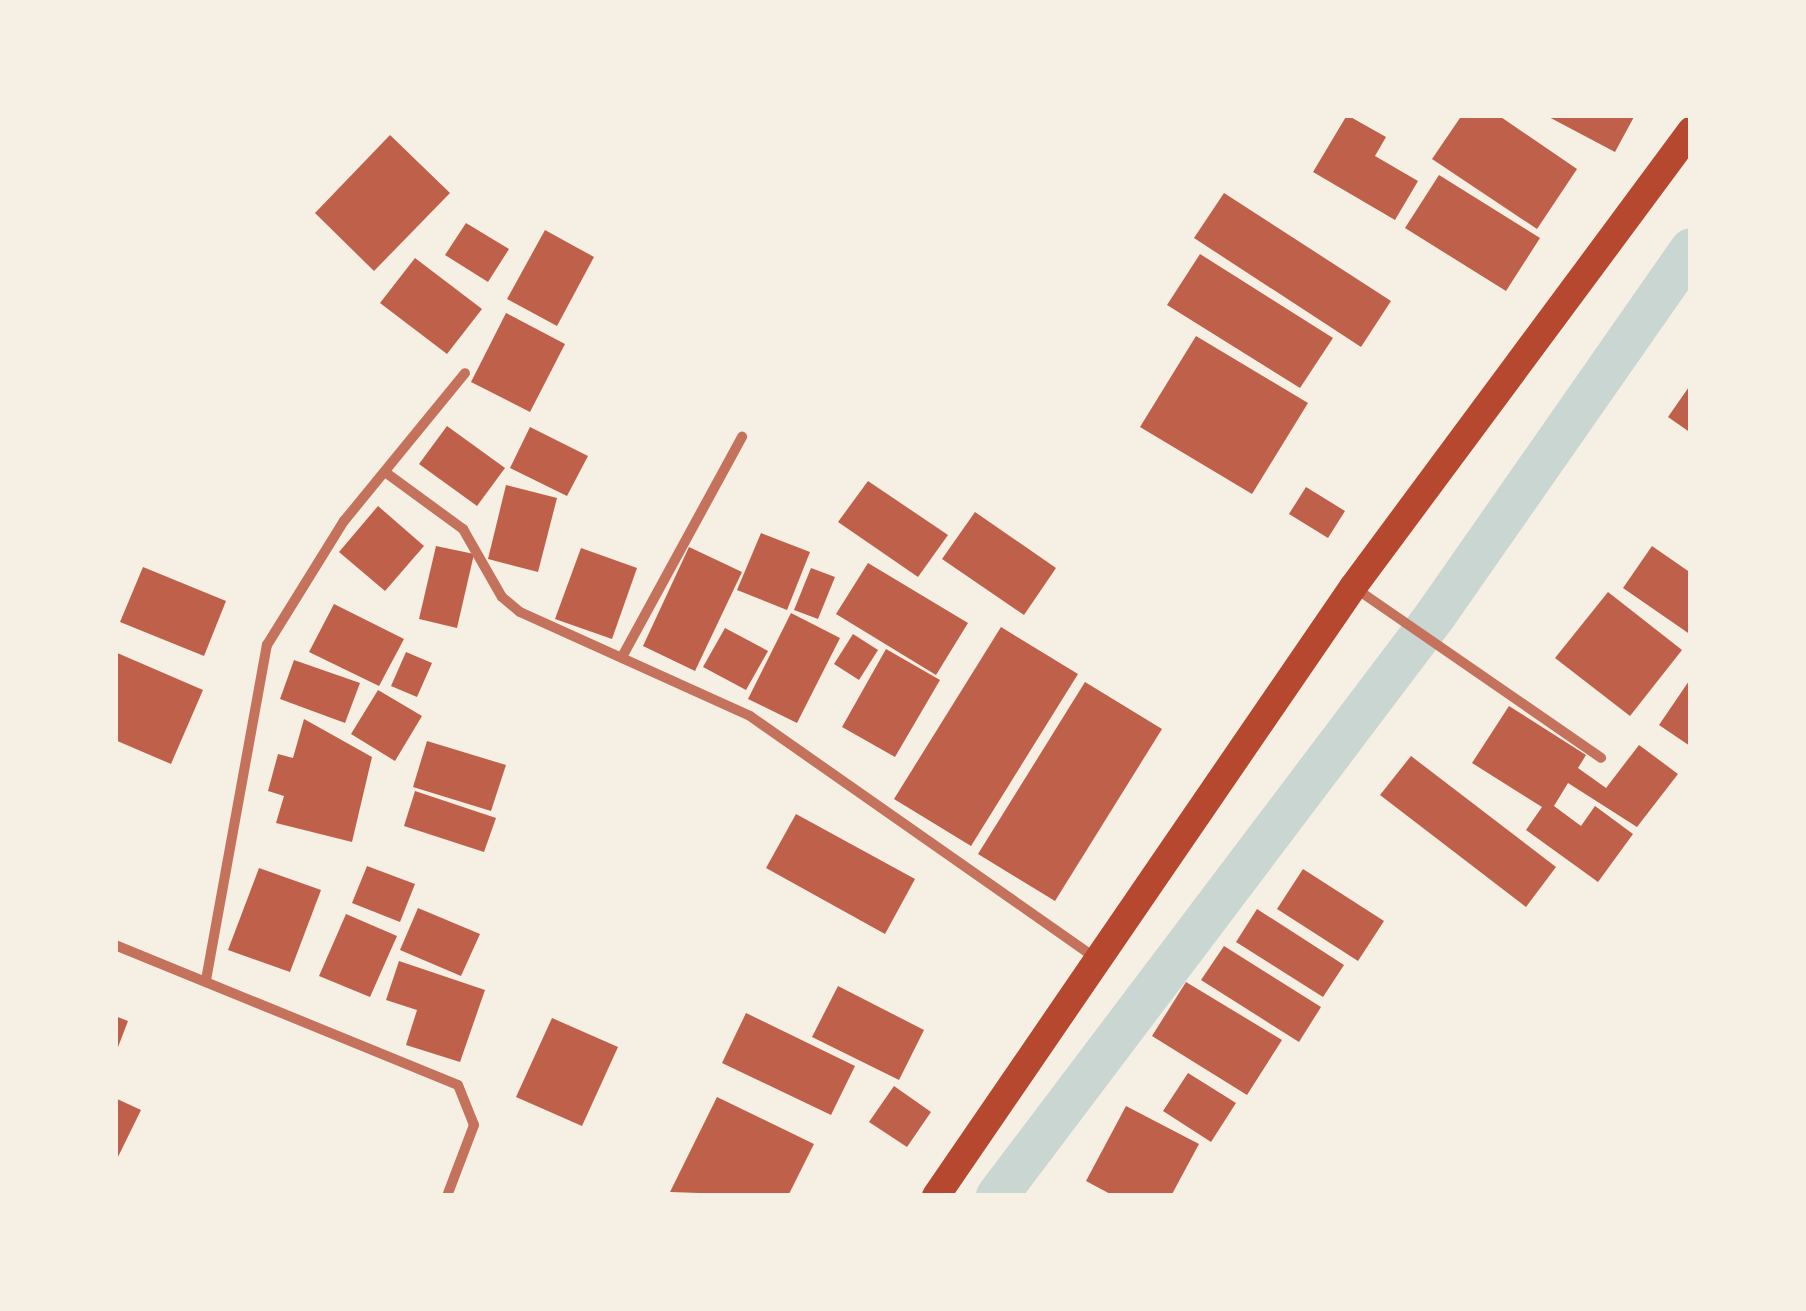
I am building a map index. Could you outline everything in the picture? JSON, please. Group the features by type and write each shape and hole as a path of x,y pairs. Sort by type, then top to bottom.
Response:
{"highway":[{"path":"936,1196 1101,962 1353,586 1691,132"}],"street":[{"path":"206,980 267,645 302,580 465,373"},
{"path":"622,657 742,438"},
{"path":"385,472 463,529 511,605 791,742 1101,962"},
{"path":"1353,586 1601,758"},
{"path":"115,945 458,1085 474,1125 447,1196"}],"building":[{"path":"1347,115 1386,137 1375,156 1418,181 1395,220 1313,172"},
{"path":"1462,115 1498,115 1577,169 1537,229 1432,159"},
{"path":"1545,115 1635,115 1615,152"},
{"path":"390,135 450,193 374,271 315,213"},
{"path":"1439,175 1540,238 1506,291 1405,228"},
{"path":"1224,193 1391,301 1361,347 1194,238"},
{"path":"466,223 509,249 488,282 445,255"},
{"path":"545,230 594,257 557,326 507,299"},
{"path":"1200,254 1333,338 1300,388 1167,305"},
{"path":"415,258 482,309 447,354 380,303"},
{"path":"506,313 565,344 530,412 471,382"},
{"path":"1196,336 1308,403 1252,494 1140,427"},
{"path":"1691,384 1691,433 1668,417"},
{"path":"447,426 505,468 477,506 419,464"},
{"path":"530,427 588,456 567,496 510,468"},
{"path":"868,481 948,535 918,577 838,522"},
{"path":"506,485 557,498 538,572 488,559"},
{"path":"1306,487 1345,511 1328,538 1289,514"},
{"path":"378,506 424,546 385,591 339,552"},
{"path":"975,512 1056,568 1024,615 942,559"},
{"path":"761,533 810,552 787,610 737,590"},
{"path":"436,546 474,554 457,628 419,619"},
{"path":"1652,546 1691,573 1691,635 1623,588"},
{"path":"689,547 742,572 695,671 643,646"},
{"path":"581,548 637,568 612,639 555,619"},
{"path":"868,563 968,623 936,675 836,614"},
{"path":"143,567 226,601 204,656 120,622"},
{"path":"811,568 835,577 818,619 794,610"},
{"path":"1608,592 1682,650 1630,716 1555,658"},
{"path":"334,604 404,639 379,686 309,652"},
{"path":"791,613 840,638 797,723 748,699"},
{"path":"1001,627 1078,674 971,846 894,799"},
{"path":"725,628 768,651 746,690 703,667"},
{"path":"853,634 878,650 859,680 834,664"},
{"path":"886,649 940,680 895,757 842,727"},
{"path":"115,652 203,690 171,764 115,740"},
{"path":"406,652 432,663 417,697 391,686"},
{"path":"294,660 360,683 345,723 280,699"},
{"path":"1691,678 1691,744 1690,746 1659,725"},
{"path":"1085,682 1162,729 1055,901 978,854"},
{"path":"378,690 422,716 395,761 351,734"},
{"path":"1509,706 1586,755 1578,768 1606,788 1639,745 1678,774 1637,827 1568,783 1554,806 1581,826 1595,806 1633,834 1598,882 1526,830 1542,807 1472,763"},
{"path":"304,719 372,757 352,842 276,823 284,796 268,791 278,754 293,758"},
{"path":"427,741 506,765 491,811 413,787"},
{"path":"1411,756 1556,867 1526,907 1380,795"},
{"path":"415,791 496,818 484,852 404,826"},
{"path":"796,814 915,879 885,934 766,868"},
{"path":"367,866 415,884 400,922 352,903"},
{"path":"259,868 321,890 290,972 228,950"},
{"path":"1303,869 1384,921 1358,961 1277,909"},
{"path":"418,908 480,934 461,976 400,950"},
{"path":"1257,909 1344,965 1323,997 1236,942"},
{"path":"346,914 397,936 370,997 319,976"},
{"path":"1224,946 1321,1007 1299,1042 1201,980"},
{"path":"399,961 485,990 460,1062 406,1045 417,1010 386,1000"},
{"path":"1186,982 1282,1040 1247,1095 1152,1036"},
{"path":"838,986 924,1030 899,1080 812,1037"},
{"path":"746,1013 855,1066 831,1115 722,1063"},
{"path":"115,1016 128,1021 115,1055"},
{"path":"552,1018 618,1047 582,1126 516,1097"},
{"path":"1188,1073 1236,1103 1211,1142 1163,1111"},
{"path":"894,1086 931,1112 907,1147 869,1122"},
{"path":"717,1097 814,1144 788,1196 670,1192"},
{"path":"115,1098 141,1110 115,1163"},
{"path":"1126,1106 1199,1144 1171,1196 1114,1196 1086,1181"}],"waterway":[{"path":"997,1196 1435,616 1691,249"}]}
